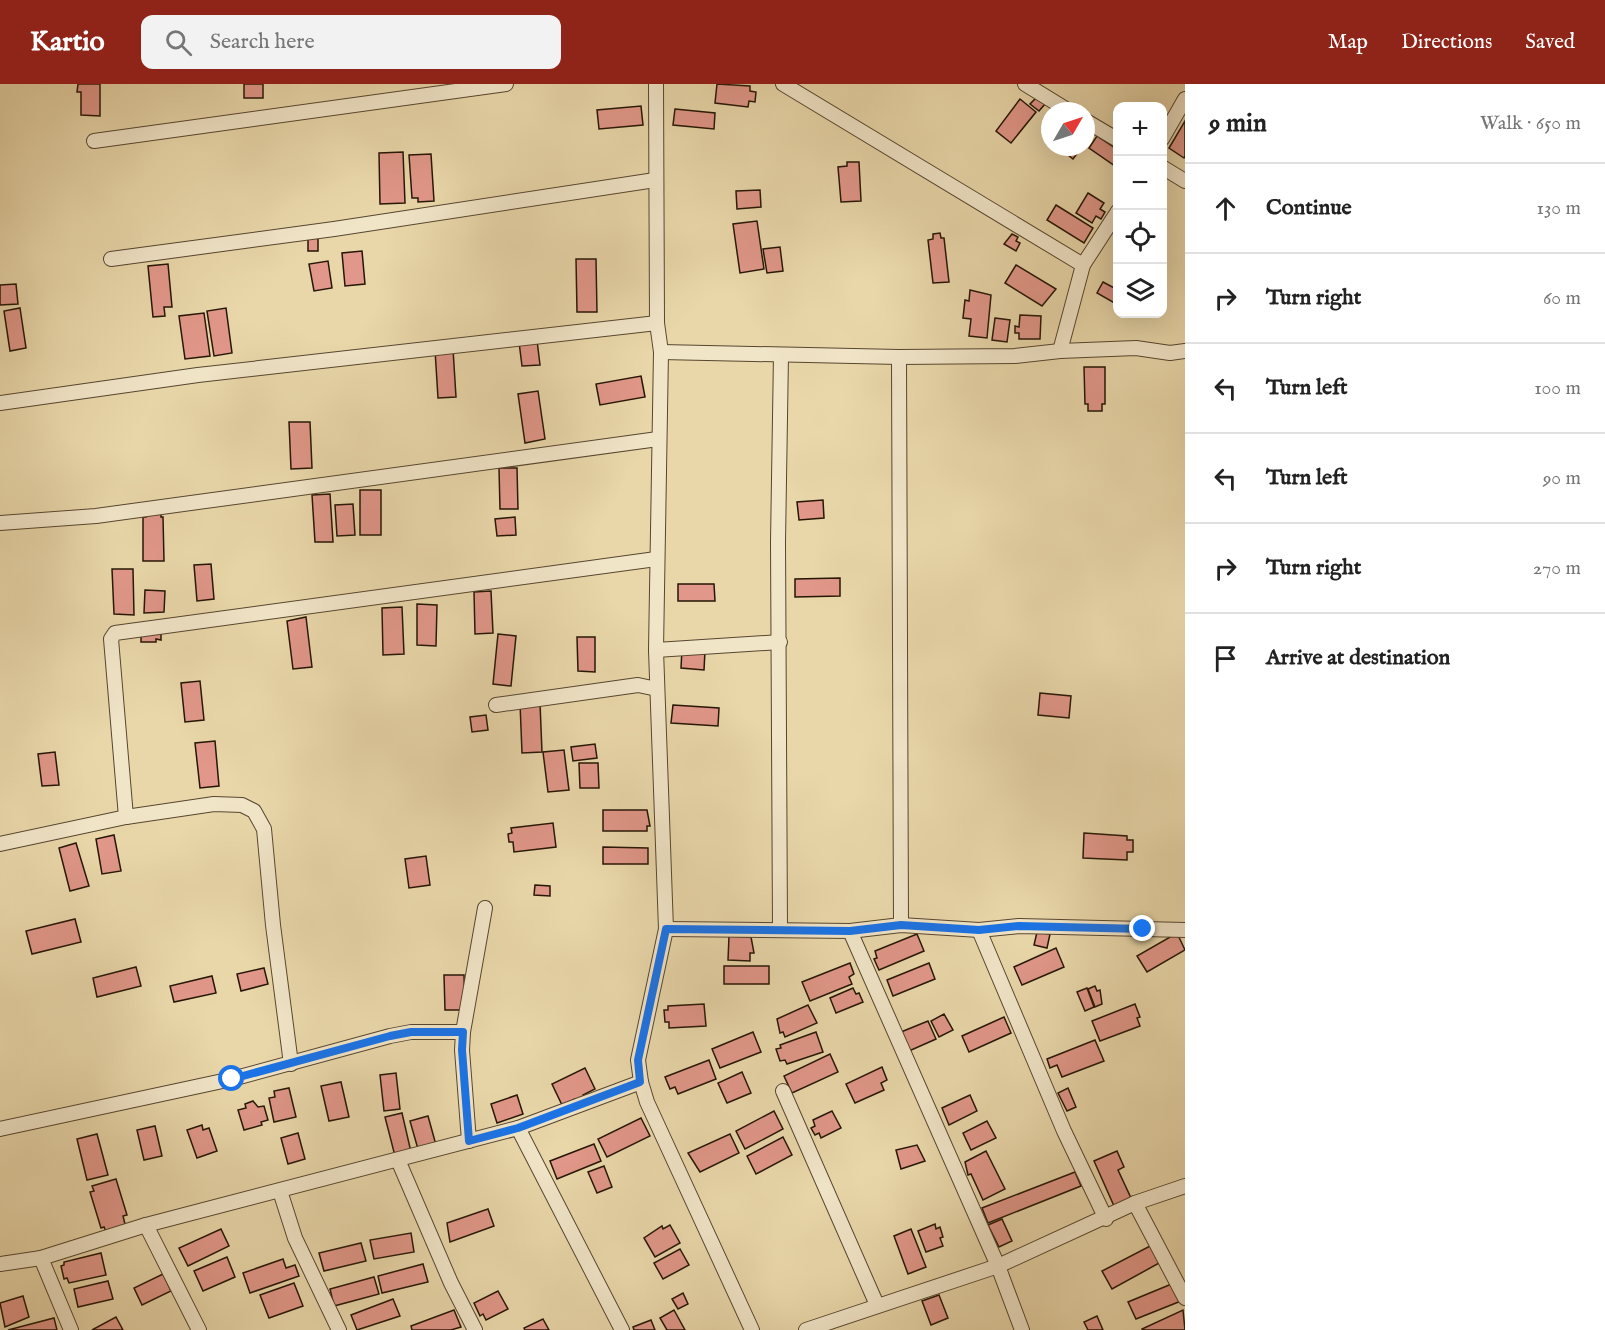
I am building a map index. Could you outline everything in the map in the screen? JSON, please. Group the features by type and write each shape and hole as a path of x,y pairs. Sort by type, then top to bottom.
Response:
{"street":[{"path":"94,141 506,84"},
{"path":"656,84 657,322 661,352 656,650 666,929 638,1060 640,1082 654,1119 752,1330"},
{"path":"783,84 1083,265"},
{"path":"1025,84 1054,102"},
{"path":"1167,130 1185,99"},
{"path":"1095,126 1113,137"},
{"path":"1167,170 1185,181"},
{"path":"111,259 334,230 655,180"},
{"path":"1060,351 1083,265 1113,219"},
{"path":"0,403 198,375 657,322"},
{"path":"661,352 899,357 1015,356 1060,351 1136,348 1170,353 1185,351"},
{"path":"780,930 778,542 781,355"},
{"path":"899,357 901,925"},
{"path":"0,524 108,515 658,439"},
{"path":"126,817 111,639 115,633 656,559"},
{"path":"656,650 780,642"},
{"path":"496,705 638,685 657,689"},
{"path":"0,844 126,817 214,804 248,807 260,819 264,829 291,1064"},
{"path":"469,1141 462,1050 463,1032 485,908"},
{"path":"666,929 850,931 901,925 979,930 1019,926 1185,930"},
{"path":"979,930 1064,1131 1106,1219"},
{"path":"850,931 998,1266 1022,1330"},
{"path":"0,1130 291,1064 390,1036 411,1032 463,1032"},
{"path":"0,1264 41,1258 146,1225 518,1128 640,1082"},
{"path":"783,1091 877,1305"},
{"path":"518,1128 622,1330"},
{"path":"398,1160 451,1283 475,1330"},
{"path":"806,1330 998,1266 1106,1219 1136,1203 1185,1185"},
{"path":"280,1191 295,1238 339,1330"},
{"path":"1136,1203 1185,1298"},
{"path":"146,1225 199,1330"},
{"path":"41,1258 71,1330"}],"building":[{"path":"78,84 100,84 100,116 81,115 81,92 77,92"},
{"path":"244,84 263,84 263,98 244,98"},
{"path":"717,84 750,86 750,91 756,92 755,102 749,101 748,107 715,103"},
{"path":"1037,97 1043,102 1039,111 1030,104"},
{"path":"1020,99 1036,112 1011,143 996,131"},
{"path":"641,106 643,125 599,129 597,110"},
{"path":"675,109 715,113 714,129 673,125"},
{"path":"1185,121 1185,156 1184,158 1169,148"},
{"path":"1097,136 1113,147 1113,165 1095,152"},
{"path":"403,152 405,203 380,204 379,153"},
{"path":"431,154 434,201 418,202 418,198 412,198 409,155"},
{"path":"847,162 859,162 861,201 841,202 838,167 847,166"},
{"path":"760,190 761,207 737,209 736,191"},
{"path":"1088,193 1104,203 1100,209 1105,212 1101,219 1096,216 1092,223 1076,213"},
{"path":"1056,205 1093,228 1084,243 1047,220"},
{"path":"757,221 764,269 740,273 733,224"},
{"path":"940,233 941,238 944,238 949,282 933,283 928,240 933,239 933,234"},
{"path":"1012,234 1018,237 1016,241 1020,243 1016,251 1004,244"},
{"path":"308,236 318,236 318,251 308,251"},
{"path":"780,247 783,271 767,273 763,249"},
{"path":"362,251 365,284 345,286 342,253"},
{"path":"576,259 596,259 597,312 577,312"},
{"path":"328,261 332,288 314,291 309,264"},
{"path":"168,264 172,307 164,307 165,316 153,317 148,266"},
{"path":"1016,265 1056,289 1042,306 1005,283"},
{"path":"1103,282 1113,287 1113,302 1097,293"},
{"path":"16,284 18,304 0,305 0,285"},
{"path":"970,290 991,295 987,338 969,336 971,319 963,318 965,300 969,301"},
{"path":"20,308 26,348 10,351 4,311"},
{"path":"226,308 232,353 214,356 207,311"},
{"path":"204,313 210,356 185,359 179,316"},
{"path":"1020,315 1041,316 1040,339 1019,339 1019,333 1015,333 1015,326 1019,327"},
{"path":"995,318 1010,320 1007,342 992,340"},
{"path":"537,340 540,365 522,366 519,342"},
{"path":"453,349 456,397 438,398 435,350"},
{"path":"1084,367 1105,367 1105,404 1102,404 1102,411 1088,411 1088,404 1085,404"},
{"path":"641,376 645,397 600,405 596,384"},
{"path":"538,391 545,439 525,443 518,394"},
{"path":"289,422 310,422 312,468 291,469"},
{"path":"499,468 517,468 518,509 500,509"},
{"path":"360,490 381,490 381,535 360,535"},
{"path":"330,494 333,542 315,542 312,495"},
{"path":"823,500 824,518 799,520 797,502"},
{"path":"353,504 355,535 337,536 335,505"},
{"path":"146,510 161,510 164,561 143,561 143,517 146,517"},
{"path":"515,517 516,535 497,536 495,519"},
{"path":"211,564 214,599 197,601 194,565"},
{"path":"112,569 133,569 134,615 114,614"},
{"path":"840,578 840,596 795,597 795,579"},
{"path":"678,584 714,584 715,601 678,601"},
{"path":"145,590 165,591 164,612 144,613"},
{"path":"491,591 493,633 475,634 474,592"},
{"path":"417,604 437,605 436,646 417,645"},
{"path":"402,607 404,654 383,655 382,608"},
{"path":"306,617 312,667 293,669 287,621"},
{"path":"141,633 161,633 161,640 141,642"},
{"path":"498,634 516,636 511,686 493,684"},
{"path":"577,637 595,637 595,672 578,671"},
{"path":"682,649 705,651 704,670 681,668"},
{"path":"200,681 204,720 185,722 181,683"},
{"path":"1040,693 1071,696 1069,718 1038,715"},
{"path":"520,703 540,703 542,752 522,753"},
{"path":"673,705 719,708 718,726 671,723"},
{"path":"486,715 488,730 472,732 470,717"},
{"path":"215,741 219,786 200,788 195,743"},
{"path":"595,744 597,758 573,761 571,747"},
{"path":"564,750 569,790 548,792 543,752"},
{"path":"55,752 59,785 42,786 38,754"},
{"path":"579,763 598,763 599,788 580,788"},
{"path":"603,810 647,810 650,826 647,826 647,831 603,831"},
{"path":"553,823 556,847 514,852 513,842 509,842 508,834 512,833 511,828"},
{"path":"1084,833 1127,836 1127,840 1133,840 1133,852 1127,852 1127,860 1083,858"},
{"path":"114,835 121,871 102,874 96,839"},
{"path":"76,843 89,886 70,891 59,848"},
{"path":"603,847 648,848 648,864 603,864"},
{"path":"426,856 430,885 409,888 405,859"},
{"path":"535,885 550,886 550,896 534,895"},
{"path":"75,919 81,942 32,954 26,931"},
{"path":"1037,932 1050,934 1047,948 1034,945"},
{"path":"1177,933 1185,950 1147,972 1137,956"},
{"path":"917,934 924,951 879,970 874,959 877,958 875,951"},
{"path":"729,936 751,937 754,953 750,953 750,961 728,960"},
{"path":"1056,948 1064,967 1022,985 1014,967"},
{"path":"850,963 854,974 849,977 852,984 810,1001 802,982"},
{"path":"929,963 935,979 893,996 887,980"},
{"path":"724,966 769,966 769,984 724,984"},
{"path":"136,967 141,986 97,997 93,978"},
{"path":"264,968 268,984 241,991 237,974"},
{"path":"444,975 464,975 465,1010 445,1010"},
{"path":"212,976 216,993 174,1002 170,986"},
{"path":"1095,986 1097,991 1100,990 1102,1004 1095,1007 1088,989"},
{"path":"853,988 856,994 859,993 863,1002 836,1013 830,998"},
{"path":"1087,988 1094,1007 1085,1011 1077,992"},
{"path":"704,1004 706,1026 669,1028 669,1022 665,1022 664,1010 668,1010 668,1006"},
{"path":"1135,1004 1140,1017 1137,1018 1140,1026 1100,1041 1092,1021"},
{"path":"808,1005 817,1023 785,1037 783,1032 780,1033 777,1019"},
{"path":"944,1014 953,1030 939,1037 931,1021"},
{"path":"1004,1017 1011,1033 969,1052 962,1036"},
{"path":"928,1021 936,1039 909,1051 901,1032"},
{"path":"753,1032 761,1052 720,1068 712,1049"},
{"path":"816,1032 823,1052 787,1064 785,1060 780,1061 776,1049 781,1048 780,1045"},
{"path":"1095,1040 1104,1061 1062,1077 1057,1065 1050,1068 1047,1059"},
{"path":"830,1054 838,1072 792,1093 784,1076"},
{"path":"709,1060 716,1079 678,1094 675,1087 670,1089 665,1077"},
{"path":"882,1067 887,1080 881,1083 884,1090 855,1103 846,1084"},
{"path":"585,1068 595,1089 583,1095 585,1098 577,1102 575,1099 562,1105 552,1084"},
{"path":"742,1072 751,1093 727,1103 718,1083"},
{"path":"396,1073 400,1109 384,1111 380,1075"},
{"path":"341,1082 349,1117 329,1121 321,1086"},
{"path":"289,1088 296,1117 274,1122 269,1098 275,1097 274,1091"},
{"path":"1068,1088 1076,1107 1067,1111 1058,1093"},
{"path":"517,1095 523,1114 497,1123 491,1104"},
{"path":"970,1095 977,1111 949,1125 942,1108"},
{"path":"253,1101 258,1107 264,1106 268,1120 261,1122 262,1125 244,1130 238,1110 246,1108 245,1104"},
{"path":"774,1111 783,1129 745,1149 736,1131"},
{"path":"832,1111 841,1128 821,1138 819,1133 815,1135 811,1128 815,1126 813,1120"},
{"path":"402,1113 411,1152 395,1156 385,1117"},
{"path":"428,1116 436,1145 418,1149 410,1121"},
{"path":"641,1118 650,1136 607,1157 598,1139"},
{"path":"987,1121 996,1138 971,1150 963,1133"},
{"path":"202,1125 203,1130 209,1128 217,1151 197,1158 187,1130"},
{"path":"155,1126 162,1156 144,1160 137,1130"},
{"path":"298,1133 305,1159 288,1164 281,1138"},
{"path":"97,1134 108,1175 87,1180 77,1139"},
{"path":"730,1134 739,1153 700,1172 688,1153"},
{"path":"783,1137 792,1155 756,1174 747,1156"},
{"path":"594,1144 601,1161 557,1179 550,1161"},
{"path":"917,1145 925,1161 901,1169 896,1150"},
{"path":"986,1151 1005,1189 983,1200 971,1174 968,1175 965,1162"},
{"path":"1117,1151 1124,1167 1118,1170 1131,1198 1114,1206 1094,1161"},
{"path":"604,1166 612,1187 597,1193 588,1172"},
{"path":"1075,1172 1081,1186 988,1223 982,1208"},
{"path":"116,1179 127,1215 123,1216 126,1228 107,1234 104,1227 101,1228 90,1192 94,1191 92,1186"},
{"path":"488,1209 494,1226 450,1242 447,1223"},
{"path":"1002,1219 1012,1241 999,1247 988,1225"},
{"path":"935,1224 936,1229 940,1227 943,1246 926,1252 918,1231"},
{"path":"670,1225 680,1243 655,1257 644,1238 662,1226 663,1229"},
{"path":"221,1229 229,1246 188,1266 179,1248"},
{"path":"911,1229 926,1267 908,1274 894,1236"},
{"path":"411,1233 414,1252 374,1259 370,1240"},
{"path":"361,1243 366,1261 324,1271 319,1253"},
{"path":"1152,1245 1161,1262 1112,1289 1102,1271"},
{"path":"680,1249 689,1265 663,1279 654,1263"},
{"path":"101,1253 106,1275 69,1283 67,1278 64,1279 61,1266 64,1262"},
{"path":"227,1257 235,1277 203,1291 194,1271"},
{"path":"283,1259 286,1268 295,1265 299,1276 250,1293 243,1273"},
{"path":"423,1264 428,1282 382,1293 378,1276"},
{"path":"163,1274 171,1291 142,1305 134,1288"},
{"path":"374,1277 379,1294 334,1306 330,1289"},
{"path":"108,1281 113,1299 78,1307 74,1289"},
{"path":"294,1283 303,1306 269,1318 260,1295"},
{"path":"1174,1283 1181,1301 1136,1319 1128,1302"},
{"path":"498,1291 508,1309 486,1320 483,1314 480,1316 474,1303"},
{"path":"683,1293 688,1304 678,1309 672,1299"},
{"path":"939,1295 948,1318 931,1325 922,1301"},
{"path":"23,1296 29,1317 5,1327 0,1303"},
{"path":"393,1299 400,1316 357,1330 351,1315"},
{"path":"454,1310 461,1327 451,1330 412,1330 411,1326"},
{"path":"674,1310 685,1330 667,1330 660,1318"},
{"path":"1183,1310 1185,1330 1142,1330 1142,1329"},
{"path":"1097,1316 1103,1330 1088,1330 1084,1322"},
{"path":"116,1317 123,1330 92,1330"},
{"path":"54,1318 57,1330 8,1330"},
{"path":"543,1319 549,1330 525,1330 524,1328"},
{"path":"651,1320 655,1330 634,1330 633,1327"}],"route":[{"path":"232,1079 390,1036 411,1032 463,1032 462,1050 469,1141 518,1128 640,1082 638,1060 666,929 850,931 901,925 979,930 1019,926 1143,929"}]}
